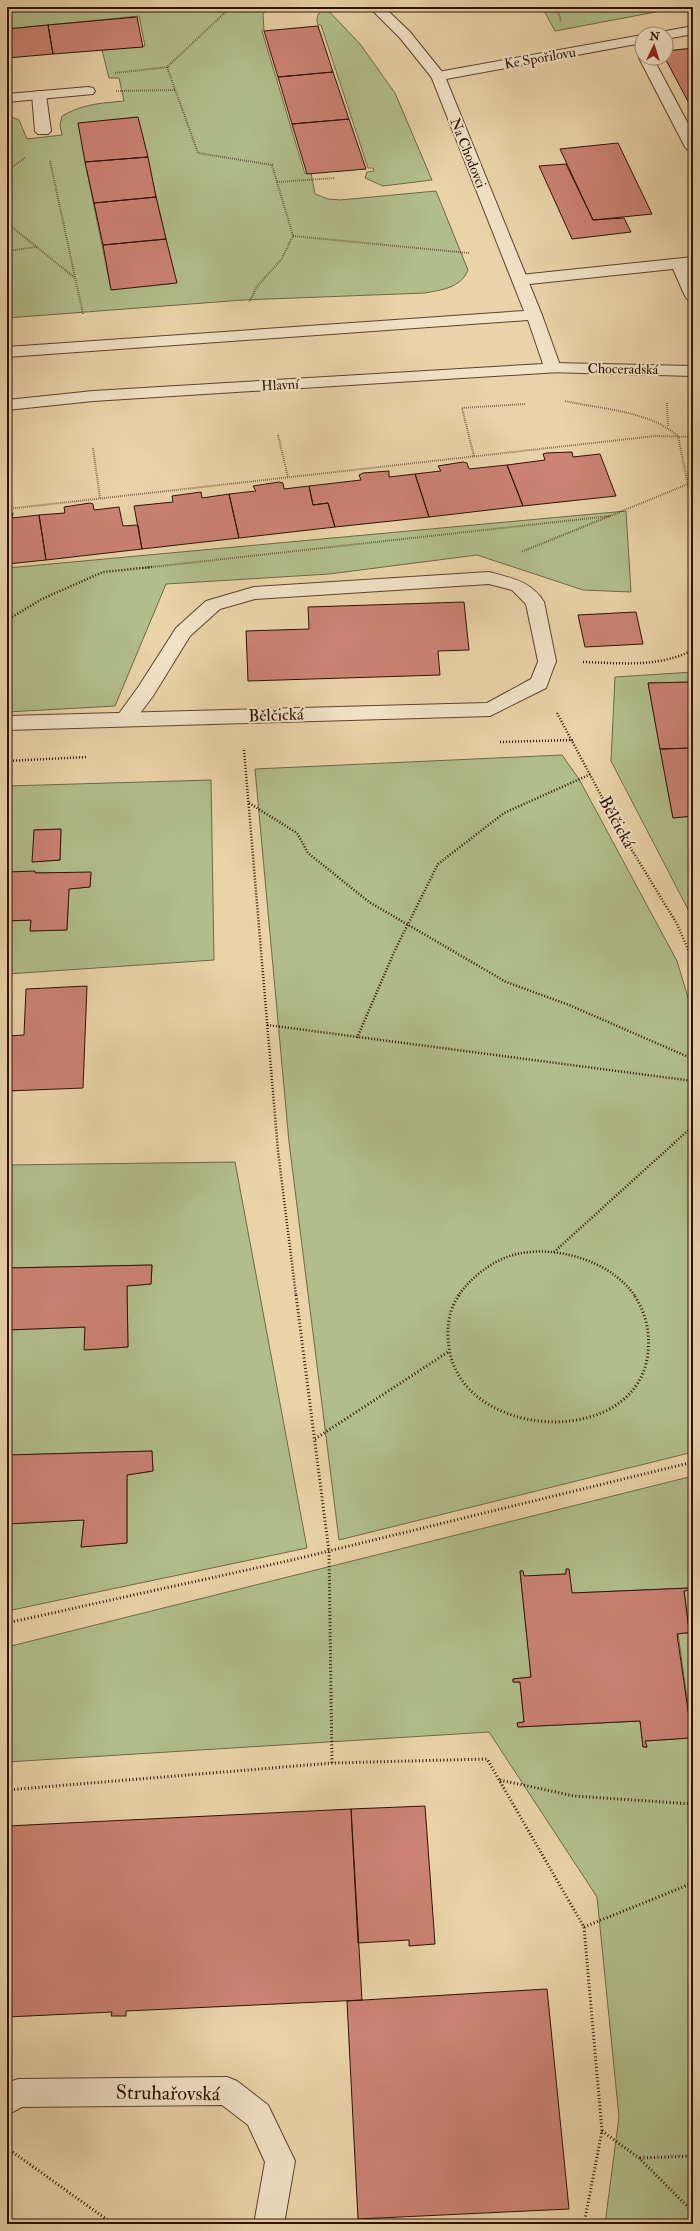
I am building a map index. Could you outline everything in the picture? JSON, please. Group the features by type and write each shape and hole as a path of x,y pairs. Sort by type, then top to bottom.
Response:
{"street":[{"name":"Na Chodovci","path":"376,7 405,35 438,76 534,315 553,368"},
{"path":"674,34 693,30"},
{"name":"Ke Spořilovu","path":"438,76 634,44"},
{"path":"650,66 693,147"},
{"path":"7,98 88,91"},
{"path":"39,95 44,131"},
{"path":"520,280 685,263 693,296"},
{"path":"7,352 85,345 534,315"},
{"name":"Choceradská","path":"553,368 693,371"},
{"name":"Hlavní","path":"7,405 93,396 553,368"},
{"path":"125,719 146,691 183,632 213,605 254,593 489,578 518,586 535,602 547,661 539,683"},
{"name":"Bělčická","path":"7,723 490,709 539,683"},
{"name":"Struhařovská","path":"7,2101 18,2093 227,2092 258,2115 280,2161 269,2224"}],"path":[{"path":"7,12 68,7"},
{"path":"88,91 103,74 167,67 231,7"},
{"path":"167,67 198,153 272,165 293,236 281,260 258,285 247,306"},
{"path":"88,91 176,90"},
{"path":"44,131 83,315"},
{"path":"277,182 335,178"},
{"path":"7,224 75,278"},
{"path":"293,236 469,253"},
{"path":"7,251 37,247"},
{"path":"564,401 656,422 668,427 678,436 693,510"},
{"path":"462,408 474,456"},
{"path":"667,410 668,427"},
{"path":"278,435 288,477"},
{"path":"7,509 655,436 693,437"},
{"path":"93,448 100,498"},
{"path":"489,578 506,559 688,484"},
{"path":"7,620 42,599 103,572 610,516"},
{"path":"547,661 660,664 682,658 693,650"},
{"name":"Bělčická","path":"539,683 573,740 619,829 677,924 693,961"},
{"path":"241,716 278,1152 329,1552 332,1763"},
{"path":"357,1038 395,950 409,925 438,864 504,813 591,774"},
{"path":"248,803 297,833 308,853 369,902 506,982 569,1005 693,1059"},
{"path":"267,1025 693,1081"},
{"path":"554,1252 693,1126"},
{"path":"554,1252 586,1260 616,1276 638,1299 649,1327 650,1356 638,1384 616,1406 586,1420 551,1424 516,1418 484,1403 461,1380 448,1352 447,1320 460,1291 484,1268 516,1254 554,1252"},
{"path":"315,1439 448,1352"},
{"path":"7,1623 329,1552 693,1462"},
{"path":"7,1790 332,1763 487,1759 584,1927 602,2131 584,2224"},
{"path":"499,1780 574,1796 693,1804"},
{"path":"584,1927 693,1883"},
{"path":"602,2131 639,2158 693,2212"},
{"path":"7,2148 113,2224"},
{"path":"639,2158 693,2156"}],"green space":[{"path":"28,7 283,7 266,11 263,14 264,30 262,31 305,174 311,173 315,194 328,199 340,200 436,191 468,270 465,276 461,281 450,287 425,293 243,300 7,318 7,115 19,120 27,139 62,135 60,125 62,116 77,109 100,103 124,101 119,78 109,78 102,50 145,46 139,16 7,29 7,9","holes":["147,157 176,283 111,289 85,162"]},
{"path":"542,7 682,7 555,31"},
{"path":"326,8 360,44 395,93 432,180 383,186 365,178 367,172 374,171 373,168 368,168 321,25 318,25 317,22 318,15"},
{"path":"626,511 631,592 583,590 477,555 329,574 166,584 115,706 7,712 7,568"},
{"path":"693,672 693,682 648,683 673,818 693,816 693,919 611,761 615,677"},
{"path":"562,755 579,779 677,961 693,1014 693,1452 339,1540 289,1142 255,769"},
{"path":"211,780 214,960 7,974 7,921 31,920 31,931 67,930 69,889 90,887 91,873 7,872 7,786","holes":["61,829 60,860 33,862 34,830"]},
{"path":"235,1162 307,1548 7,1611 7,1524 84,1520 81,1547 127,1543 127,1475 153,1471 152,1451 7,1455 7,1330 85,1327 85,1350 128,1347 127,1286 151,1284 152,1265 7,1268 7,1165"},
{"path":"693,1476 693,1630 689,1630 684,1591 689,1590 689,1588 572,1593 569,1569 566,1569 566,1574 524,1576 523,1571 520,1571 531,1677 513,1679 513,1682 520,1682 524,1722 517,1723 518,1727 640,1721 643,1747 647,1747 645,1741 690,1738 690,1744 693,1745 693,2224 605,2224 619,2117 597,1897 489,1732 7,1762 7,1647"},
{"path":"693,1632 693,1740 678,1634"}],"building":[{"path":"137,17 143,47 53,54 48,25"},
{"path":"48,25 53,54 7,58 7,29"},
{"path":"318,26 333,72 278,77 264,31"},
{"path":"693,48 693,111 669,66 674,66 674,50"},
{"path":"333,72 349,119 292,124 278,77"},
{"path":"138,117 148,157 85,162 78,123"},
{"path":"349,119 366,169 307,174 292,124"},
{"path":"618,143 652,214 593,220 560,149"},
{"path":"148,157 156,197 94,203 85,162"},
{"path":"566,164 593,220 624,218 631,232 572,239 539,166"},
{"path":"156,197 166,239 103,245 94,203"},
{"path":"166,239 177,283 111,290 103,245"},
{"path":"572,452 573,457 600,454 616,496 523,506 507,465 545,460 543,454 546,453"},
{"path":"463,462 467,463 469,469 507,465 523,506 429,517 415,474 441,471 438,466"},
{"path":"389,471 389,477 415,474 429,517 335,527 328,503 313,505 309,486 361,480 359,475 363,473"},
{"path":"279,482 283,483 284,489 309,486 313,505 328,503 335,527 239,538 229,494 256,491 253,486"},
{"path":"201,492 202,498 229,494 239,538 142,549 134,506 173,502 172,496"},
{"path":"90,503 93,504 94,510 119,507 123,526 138,525 142,549 46,560 39,515 65,513 64,507"},
{"path":"7,513 13,513 12,518 39,515 46,560 7,564"},
{"path":"464,602 469,650 438,651 440,675 248,681 246,631 309,629 308,607"},
{"path":"636,612 643,644 585,647 578,615"},
{"path":"693,682 693,748 660,749 648,683"},
{"path":"693,748 693,816 673,818 660,749"},
{"path":"61,829 60,860 32,862 34,830"},
{"path":"35,871 35,873 91,872 90,887 69,889 67,930 30,931 31,920 7,921 7,872"},
{"path":"87,986 83,1088 7,1091 7,1036 24,1035 26,989"},
{"path":"152,1265 151,1284 127,1286 128,1347 84,1350 85,1327 7,1330 7,1268"},
{"path":"152,1451 153,1471 127,1475 127,1543 81,1547 84,1520 7,1524 7,1455"},
{"path":"566,1569 569,1569 572,1593 689,1588 690,1590 684,1591 689,1630 693,1630 693,1632 677,1634 693,1745 691,1744 690,1738 645,1741 647,1747 643,1747 640,1721 518,1727 517,1723 524,1722 520,1682 513,1682 513,1679 531,1677 520,1571 523,1571 524,1576 566,1574"},
{"path":"425,1806 435,1944 409,1946 409,1940 358,1943 351,1809"},
{"path":"351,1809 362,2000 126,2011 126,2016 111,2016 112,2012 7,2017 7,1826"},
{"path":"547,1989 569,2209 358,2219 347,2001"}]}
